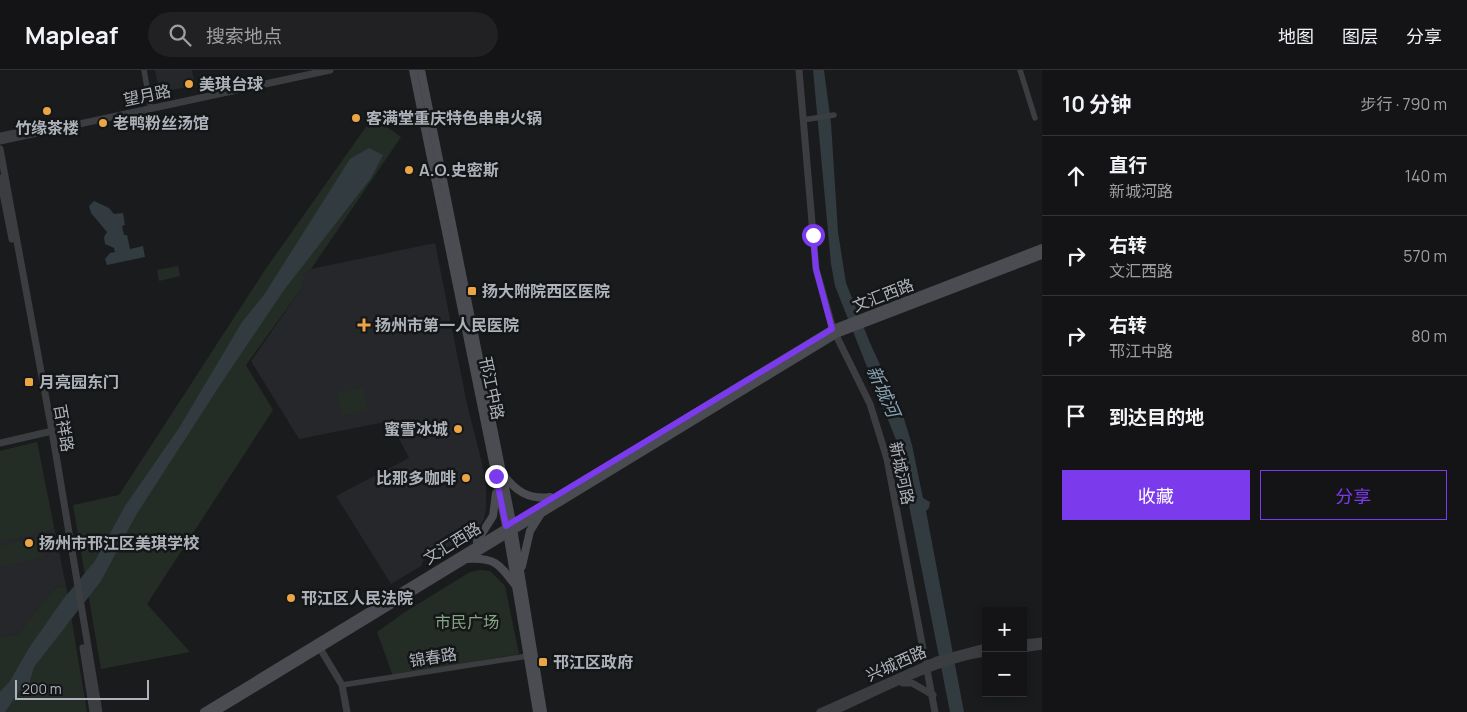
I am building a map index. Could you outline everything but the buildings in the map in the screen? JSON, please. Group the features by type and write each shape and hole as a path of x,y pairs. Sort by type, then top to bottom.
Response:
{"main road":[{"name":"邗江中路","path":"413,70 521,573 543,712"},
{"name":"邗江中路","path":"421,70 499,474"},
{"name":"文汇西路","path":"866,320 1042,248"},
{"name":"文汇西路","path":"204,712 464,559 554,497 834,331 1042,255"},
{"name":"文汇西路","path":"215,712 473,546 543,511 834,331"},
{"path":"499,474 524,495 538,499 554,497"},
{"path":"473,546 493,516 499,474"},
{"path":"521,573 530,531 543,511"},
{"name":"邗江中路","path":"510,527 517,588 537,712"},
{"path":"464,559 482,558 494,561 505,571 517,588"}],"street":[{"path":"144,70 150,104"},
{"name":"望月路","path":"0,136 312,70"},
{"name":"望月路","path":"0,141 330,70"},
{"name":"新城河路","path":"799,70 816,269 834,331 870,404 887,459 935,712"},
{"path":"1020,70 1035,118"},
{"path":"804,120 834,115"},
{"name":"百祥路","path":"0,149 50,431 93,712"},
{"name":"百祥路","path":"0,178 50,431"},
{"path":"0,443 50,431"},
{"name":"百祥路","path":"79,613 98,712"},
{"path":"1027,643 1042,641"},
{"path":"318,645 342,684 347,712"},
{"path":"1027,648 1042,646"},
{"name":"兴城西路","path":"833,712 900,683 938,663 982,648"},
{"name":"兴城西路","path":"956,658 982,654"},
{"name":"锦春路","path":"342,684 528,656"},
{"name":"兴城西路","path":"820,712 928,668"},
{"path":"900,683 912,683 933,695"}],"shaded area":[{"path":"155,70 192,70 195,85 168,91 158,84"},
{"name":"扬州市第一人民医院","path":"435,243 467,404 482,463 486,485 486,508 484,519 476,533 424,559 421,566 391,584 336,496 409,458 390,421 299,439 251,361 301,289 306,272 311,269"},
{"name":"扬州市邗江区美琪学校","path":"37,442 66,586 54,589 18,634 0,638 0,451"}],"green space":[{"path":"373,117 401,137 311,269 306,272 301,289 246,365 273,410 147,604 190,652 101,669 73,505 119,495 265,270"},
{"path":"178,266 180,276 159,281 157,270"},
{"path":"363,388 367,410 342,415 337,393"},
{"path":"37,442 54,529 0,542 0,451"},
{"path":"39,537 44,556 0,567 0,546"},
{"name":"市民广场","path":"490,571 505,586 519,654 393,676 377,632 405,612 470,572"},
{"path":"66,586 87,712 0,712 0,638 18,634 54,589"}],"water":[{"name":"新城河","path":"813,70 824,70 831,123 838,232 846,283 870,343 902,412 912,445 923,498 930,502 929,508 926,511 964,712 950,712 896,440 835,286 831,264"},
{"path":"369,148 383,155 371,178 284,290 222,382 136,515 101,581 34,667 29,684 20,690 5,712 0,712 0,692 10,681 29,648 64,598 95,561 125,506 179,428 242,322 264,295 350,159"},
{"path":"94,201 109,208 114,214 123,213 125,225 122,226 124,235 127,235 130,249 143,246 145,257 107,265 105,259 110,253 115,252 114,248 105,244 104,237 107,232 91,213 89,206"}],"place":[{"name":"美琪台球","path":"189,84"},
{"name":"竹缘茶楼","path":"47,111"},
{"name":"客满堂重庆特色串串火锅","path":"356,118"},
{"name":"老鸭粉丝汤馆","path":"103,123"},
{"name":"A.O.史密斯","path":"409,170"},
{"name":"扬大附院西区医院","path":"472,291"},
{"name":"扬州市第一人民医院","path":"364,325"},
{"name":"月亮园东门","path":"29,382"},
{"name":"蜜雪冰城","path":"458,429"},
{"name":"比那多咖啡","path":"466,478"},
{"name":"扬州市邗江区美琪学校","path":"29,543"},
{"name":"邗江区人民法院","path":"291,598"},
{"name":"邗江区政府","path":"543,662"}],"route":[{"path":"496,476 506,526 832,329 816,269 813,235"}]}
